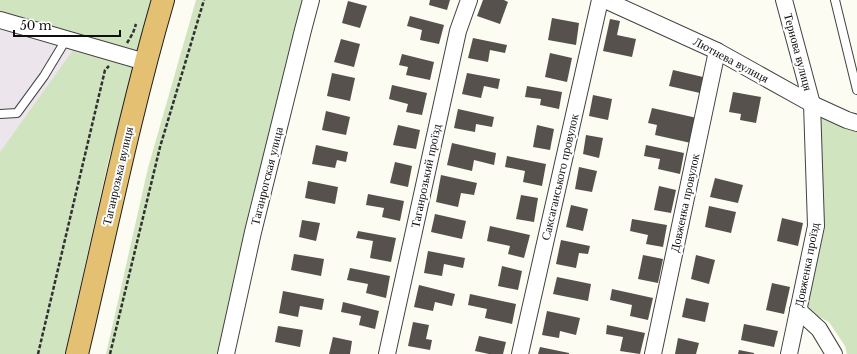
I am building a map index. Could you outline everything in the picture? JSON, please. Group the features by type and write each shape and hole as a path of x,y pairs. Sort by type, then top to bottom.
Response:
{"highway":[{"name":"Таганрозька вулиця","path":"77,354 126,136 163,0"}],"street":[{"name":"Таганрогская улица","path":"226,354 253,232 302,30 311,0"},
{"name":"Таганрозький проїзд","path":"387,354 458,31 470,0"},
{"name":"Саксаганського провулок","path":"520,354 600,0"},
{"name":"Лютнева вулиця","path":"605,0 717,51 812,104 857,123"},
{"name":"Тернова вулиця","path":"784,0 812,104"},
{"path":"0,20 67,38 145,62"},
{"name":"Довженка провулок","path":"653,354 717,51"},
{"name":"Довженка проїзд","path":"788,354 816,226 812,104"},
{"path":"798,310 819,329 834,354"}],"lane":[{"path":"836,0 857,90"},
{"path":"0,114 17,113 44,76 67,38"}],"path":[{"path":"110,354 160,147 204,0"},
{"path":"38,354 105,70 133,33 137,20"}],"shaded area":[{"path":"0,21 82,39 0,152"}],"green space":[{"path":"0,0 155,0 109,158 65,354 0,354 0,152 81,39 0,21"},
{"path":"196,0 308,0 224,354 106,354 148,168"},
{"path":"817,104 857,122 857,354 847,354 845,346 829,322 804,309"}],"building":[{"path":"430,0 450,0 447,10 429,5"},
{"path":"483,0 504,0 508,2 500,24 477,16"},
{"path":"348,1 367,6 360,28 342,23"},
{"path":"410,16 444,25 439,44 420,40 422,30 407,26"},
{"path":"552,18 579,23 576,45 548,40"},
{"path":"610,19 620,21 617,35 636,39 632,57 603,51"},
{"path":"473,38 507,45 505,53 490,50 488,62 468,58"},
{"path":"341,39 360,44 354,67 334,62"},
{"path":"550,53 572,58 567,82 545,77"},
{"path":"402,54 434,62 430,80 406,75 408,67 399,65"},
{"path":"673,70 703,77 700,93 669,86"},
{"path":"332,73 355,78 350,101 327,96"},
{"path":"467,73 500,79 498,89 484,86 481,98 462,94"},
{"path":"392,85 427,93 422,115 406,112 408,104 389,99"},
{"path":"527,86 562,92 559,109 540,105 541,99 525,97"},
{"path":"733,92 761,97 756,123 740,120 741,114 729,112"},
{"path":"593,95 612,99 608,120 589,116"},
{"path":"652,108 697,118 691,143 655,135 657,125 648,123"},
{"path":"458,109 494,117 492,127 476,124 475,132 454,128"},
{"path":"326,111 350,117 346,135 322,130"},
{"path":"398,125 420,130 416,149 393,145"},
{"path":"537,125 554,129 550,150 533,147"},
{"path":"586,135 603,138 599,158 583,154"},
{"path":"452,143 496,153 494,165 474,160 472,171 447,165"},
{"path":"316,145 348,152 346,162 337,160 335,168 312,164"},
{"path":"646,145 684,153 680,174 658,169 660,159 644,156"},
{"path":"507,156 546,164 542,186 523,182 525,171 505,167"},
{"path":"395,162 412,166 408,187 390,183"},
{"path":"579,167 597,171 592,192 575,189"},
{"path":"441,175 477,183 474,195 461,193 458,207 436,202"},
{"path":"715,178 743,185 738,203 710,197"},
{"path":"308,181 338,187 335,204 305,198"},
{"path":"659,186 676,190 671,213 654,210"},
{"path":"368,194 404,201 400,221 382,217 384,208 366,205"},
{"path":"521,195 538,198 534,222 516,219"},
{"path":"571,205 588,209 583,231 566,227"},
{"path":"709,206 736,212 731,233 705,227"},
{"path":"435,214 466,221 462,239 431,232"},
{"path":"782,218 803,223 798,246 777,241"},
{"path":"632,219 667,225 663,247 646,244 648,235 630,231"},
{"path":"302,220 320,223 316,241 299,237"},
{"path":"490,226 530,235 524,258 508,254 510,246 487,241"},
{"path":"358,231 396,238 391,262 370,258 373,241 356,238"},
{"path":"561,240 590,246 588,254 579,253 576,268 556,264"},
{"path":"428,251 465,258 463,268 444,264 442,276 424,273"},
{"path":"294,254 324,259 321,276 291,270"},
{"path":"643,255 663,259 658,283 638,279"},
{"path":"696,255 715,260 709,284 691,279"},
{"path":"502,266 522,271 518,290 498,286"},
{"path":"350,268 390,276 386,298 366,293 368,284 347,280"},
{"path":"557,277 591,284 588,301 553,294"},
{"path":"772,283 790,287 784,314 766,310"},
{"path":"419,285 455,294 452,306 435,302 433,311 414,307"},
{"path":"612,289 653,298 648,320 630,316 632,305 610,300"},
{"path":"283,291 324,299 322,310 300,306 298,317 279,313"},
{"path":"470,294 516,304 512,324 485,318 487,309 468,305"},
{"path":"686,298 709,303 705,322 682,317"},
{"path":"343,302 379,311 375,329 359,325 361,316 341,312"},
{"path":"547,311 580,318 576,335 560,331 559,338 542,335"},
{"path":"413,322 429,325 426,339 432,340 430,350 408,346"},
{"path":"744,324 778,331 774,347 741,340"},
{"path":"607,325 645,333 640,354 620,351 623,337 606,334"},
{"path":"278,326 303,330 300,347 275,342"},
{"path":"479,336 506,342 503,354 489,354 475,351"},
{"path":"333,337 352,341 350,354 329,354"},
{"path":"678,338 699,343 696,354 675,354"},
{"path":"540,347 569,353 569,354 538,354"},
{"path":"739,350 754,353 754,354 738,354"}]}
